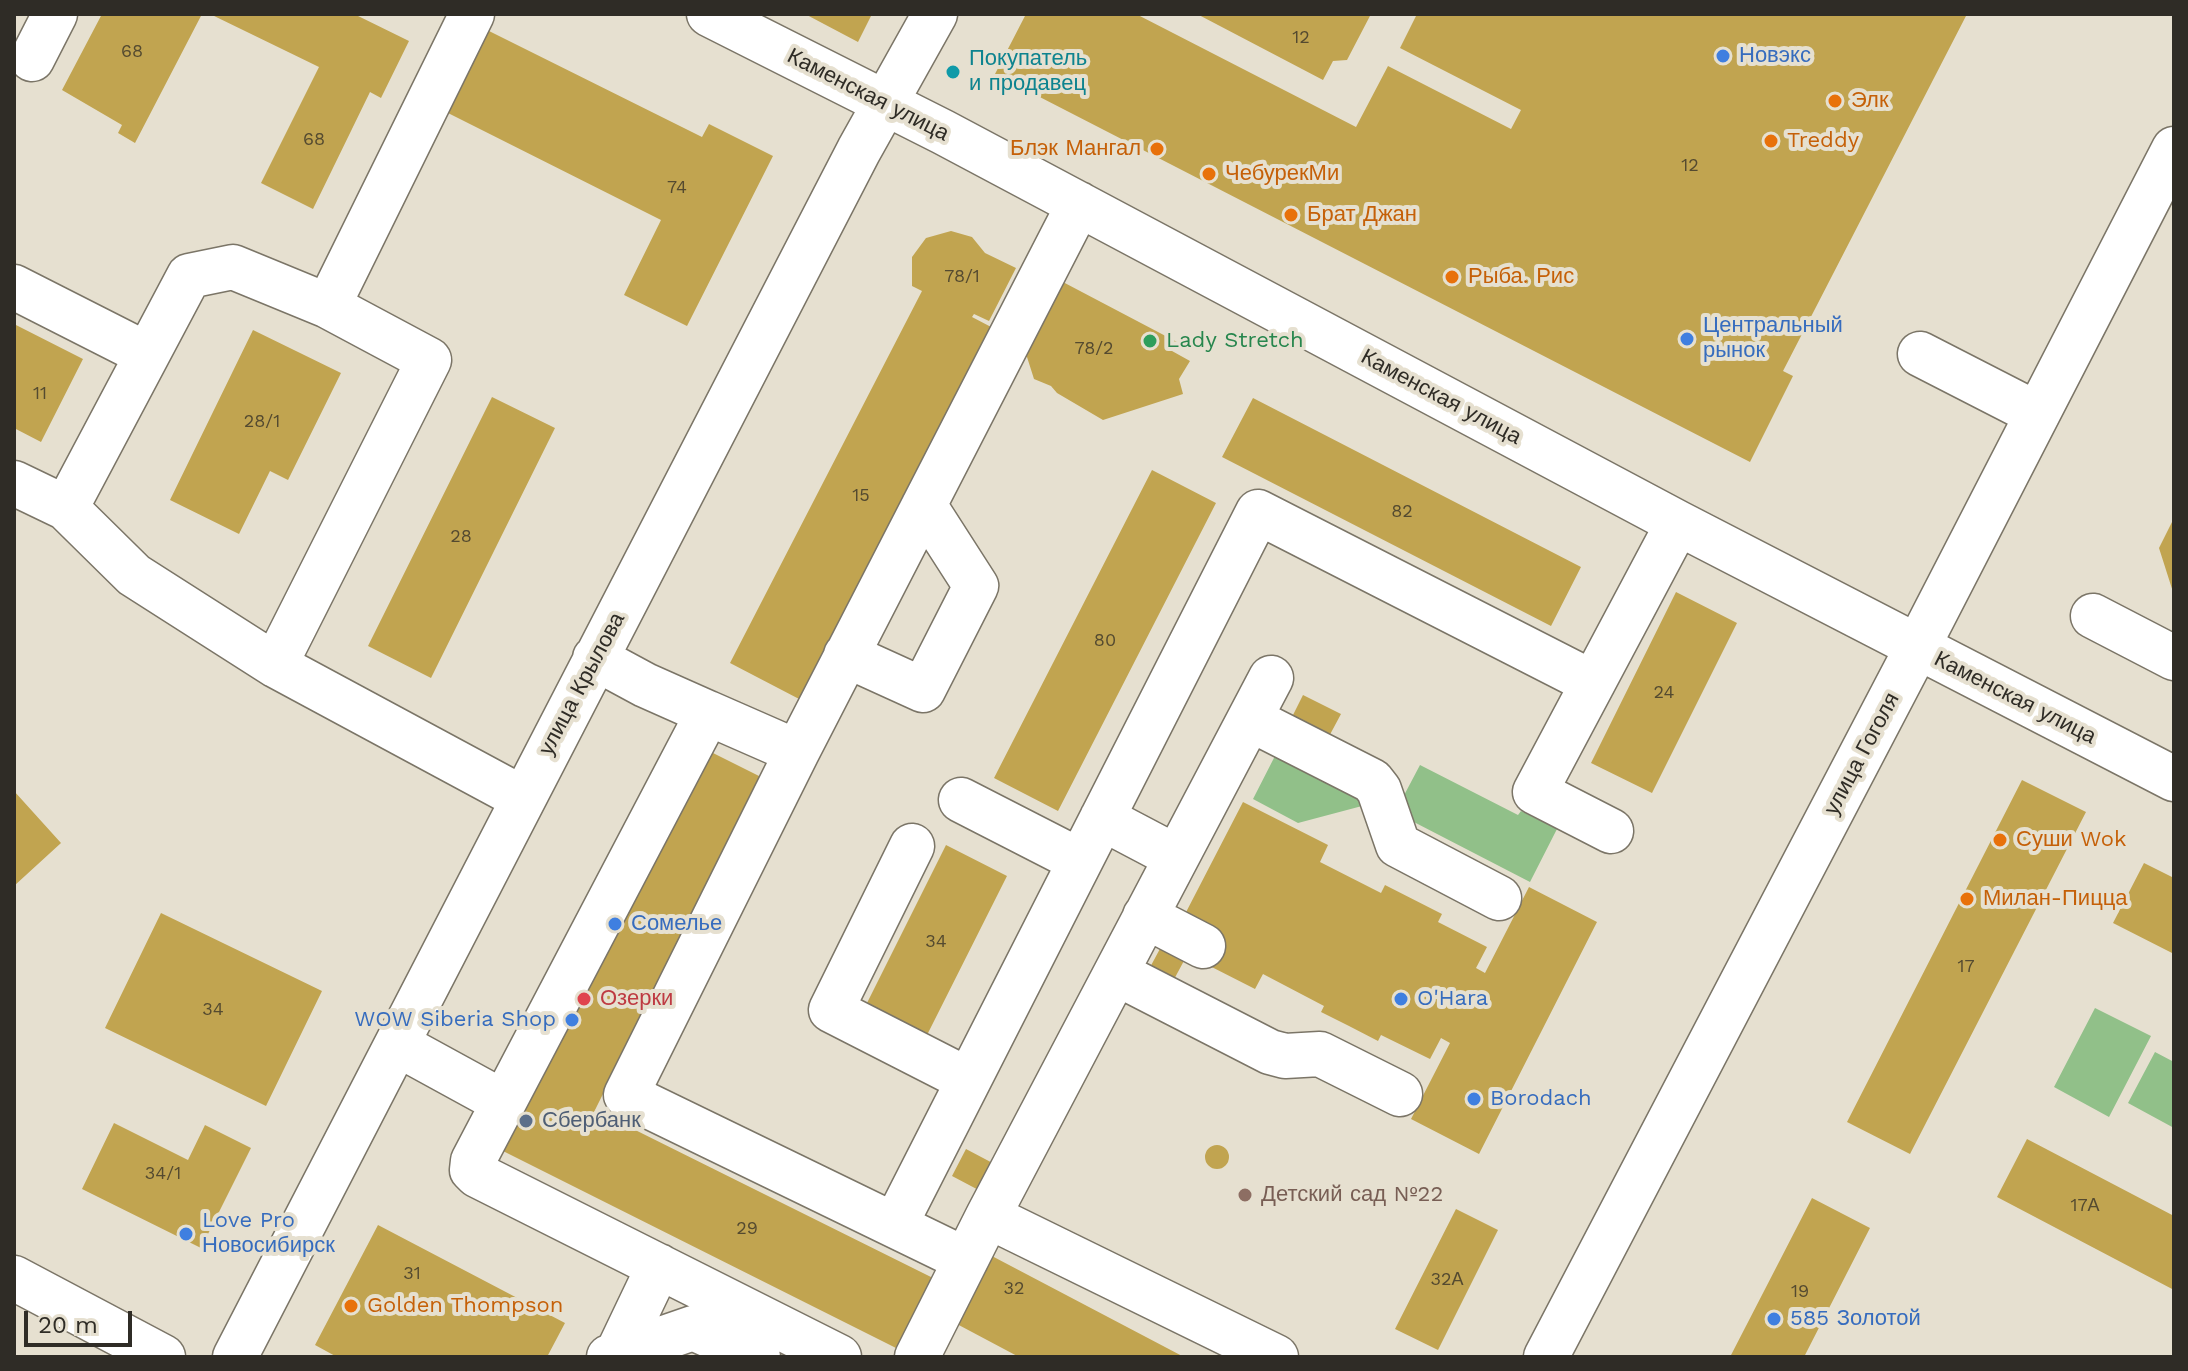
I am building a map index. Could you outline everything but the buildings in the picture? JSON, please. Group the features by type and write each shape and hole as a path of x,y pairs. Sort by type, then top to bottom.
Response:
{"street":[{"path":"32,59 55,14"},
{"path":"328,306 472,14"},
{"name":"Каменская улица","path":"709,14 943,132 1678,523 2174,779"},
{"name":"улица Крылова","path":"235,1357 844,178 935,14"},
{"name":"улица Гоголя","path":"1546,1357 2037,414 2168,175"},
{"path":"966,1260 626,1095 846,655 1079,204"},
{"path":"66,508 189,276 233,267 328,306 429,360 275,665"},
{"path":"14,287 146,354"},
{"path":"1920,354 2037,414"},
{"path":"14,483 66,508 134,575 275,665 522,798"},
{"path":"846,655 923,690 976,586 924,505"},
{"path":"895,1225 1258,512 1593,683"},
{"path":"1611,831 1535,792 1678,523"},
{"path":"2093,616 2174,658"},
{"path":"595,658 645,685 797,752"},
{"path":"917,1357 1271,678"},
{"path":"708,713 503,1102 473,1161 472,1170 839,1357"},
{"path":"1250,719 1372,781 1379,790 1398,845 1499,898"},
{"path":"961,800 1080,861"},
{"path":"1102,818 1176,857"},
{"path":"912,846 831,1010 968,1080"},
{"path":"1145,916 1203,946"},
{"path":"1116,973 1278,1055 1320,1054 1400,1094"},
{"path":"397,1044 503,1102"},
{"path":"988,1216 1276,1357"},
{"path":"613,1356 659,1266"},
{"path":"14,1278 163,1357"},
{"path":"613,1356 693,1328 758,1357"}],"green space":[{"path":"1276,754 1358,795 1362,806 1298,823 1253,799"},
{"path":"1420,765 1518,815 1521,811 1557,829 1530,882 1410,820 1401,801"},
{"path":"2095,1008 2151,1036 2109,1117 2054,1087"},
{"path":"2155,1052 2174,1062 2174,1128 2128,1103"}],"place":[{"name":"Новэкс","path":"1723,56"},
{"name":"Покупатель и продавец","path":"953,72"},
{"name":"Элк","path":"1835,101"},
{"name":"Treddy","path":"1771,141"},
{"name":"Блэк Мангал","path":"1157,149"},
{"name":"ЧебурекМи","path":"1209,174"},
{"name":"Брат Джан","path":"1291,215"},
{"name":"Рыба. Рис","path":"1452,277"},
{"name":"Центральный рынок","path":"1687,339"},
{"name":"Lady Stretch","path":"1150,341"},
{"name":"Суши Wok","path":"2000,840"},
{"name":"Милан-Пицца","path":"1967,899"},
{"name":"Сомелье","path":"615,924"},
{"name":"Озерки","path":"584,999"},
{"name":"O'Hara","path":"1401,999"},
{"name":"WOW Siberia Shop","path":"572,1020"},
{"name":"Borodach","path":"1474,1099"},
{"name":"Сбербанк","path":"526,1121"},
{"name":"Детский сад №22","path":"1245,1195"},
{"name":"Love Pro Новосибирск","path":"186,1234"},
{"name":"Golden Thompson","path":"351,1306"},
{"name":"585 Золотой","path":"1774,1319"}]}
